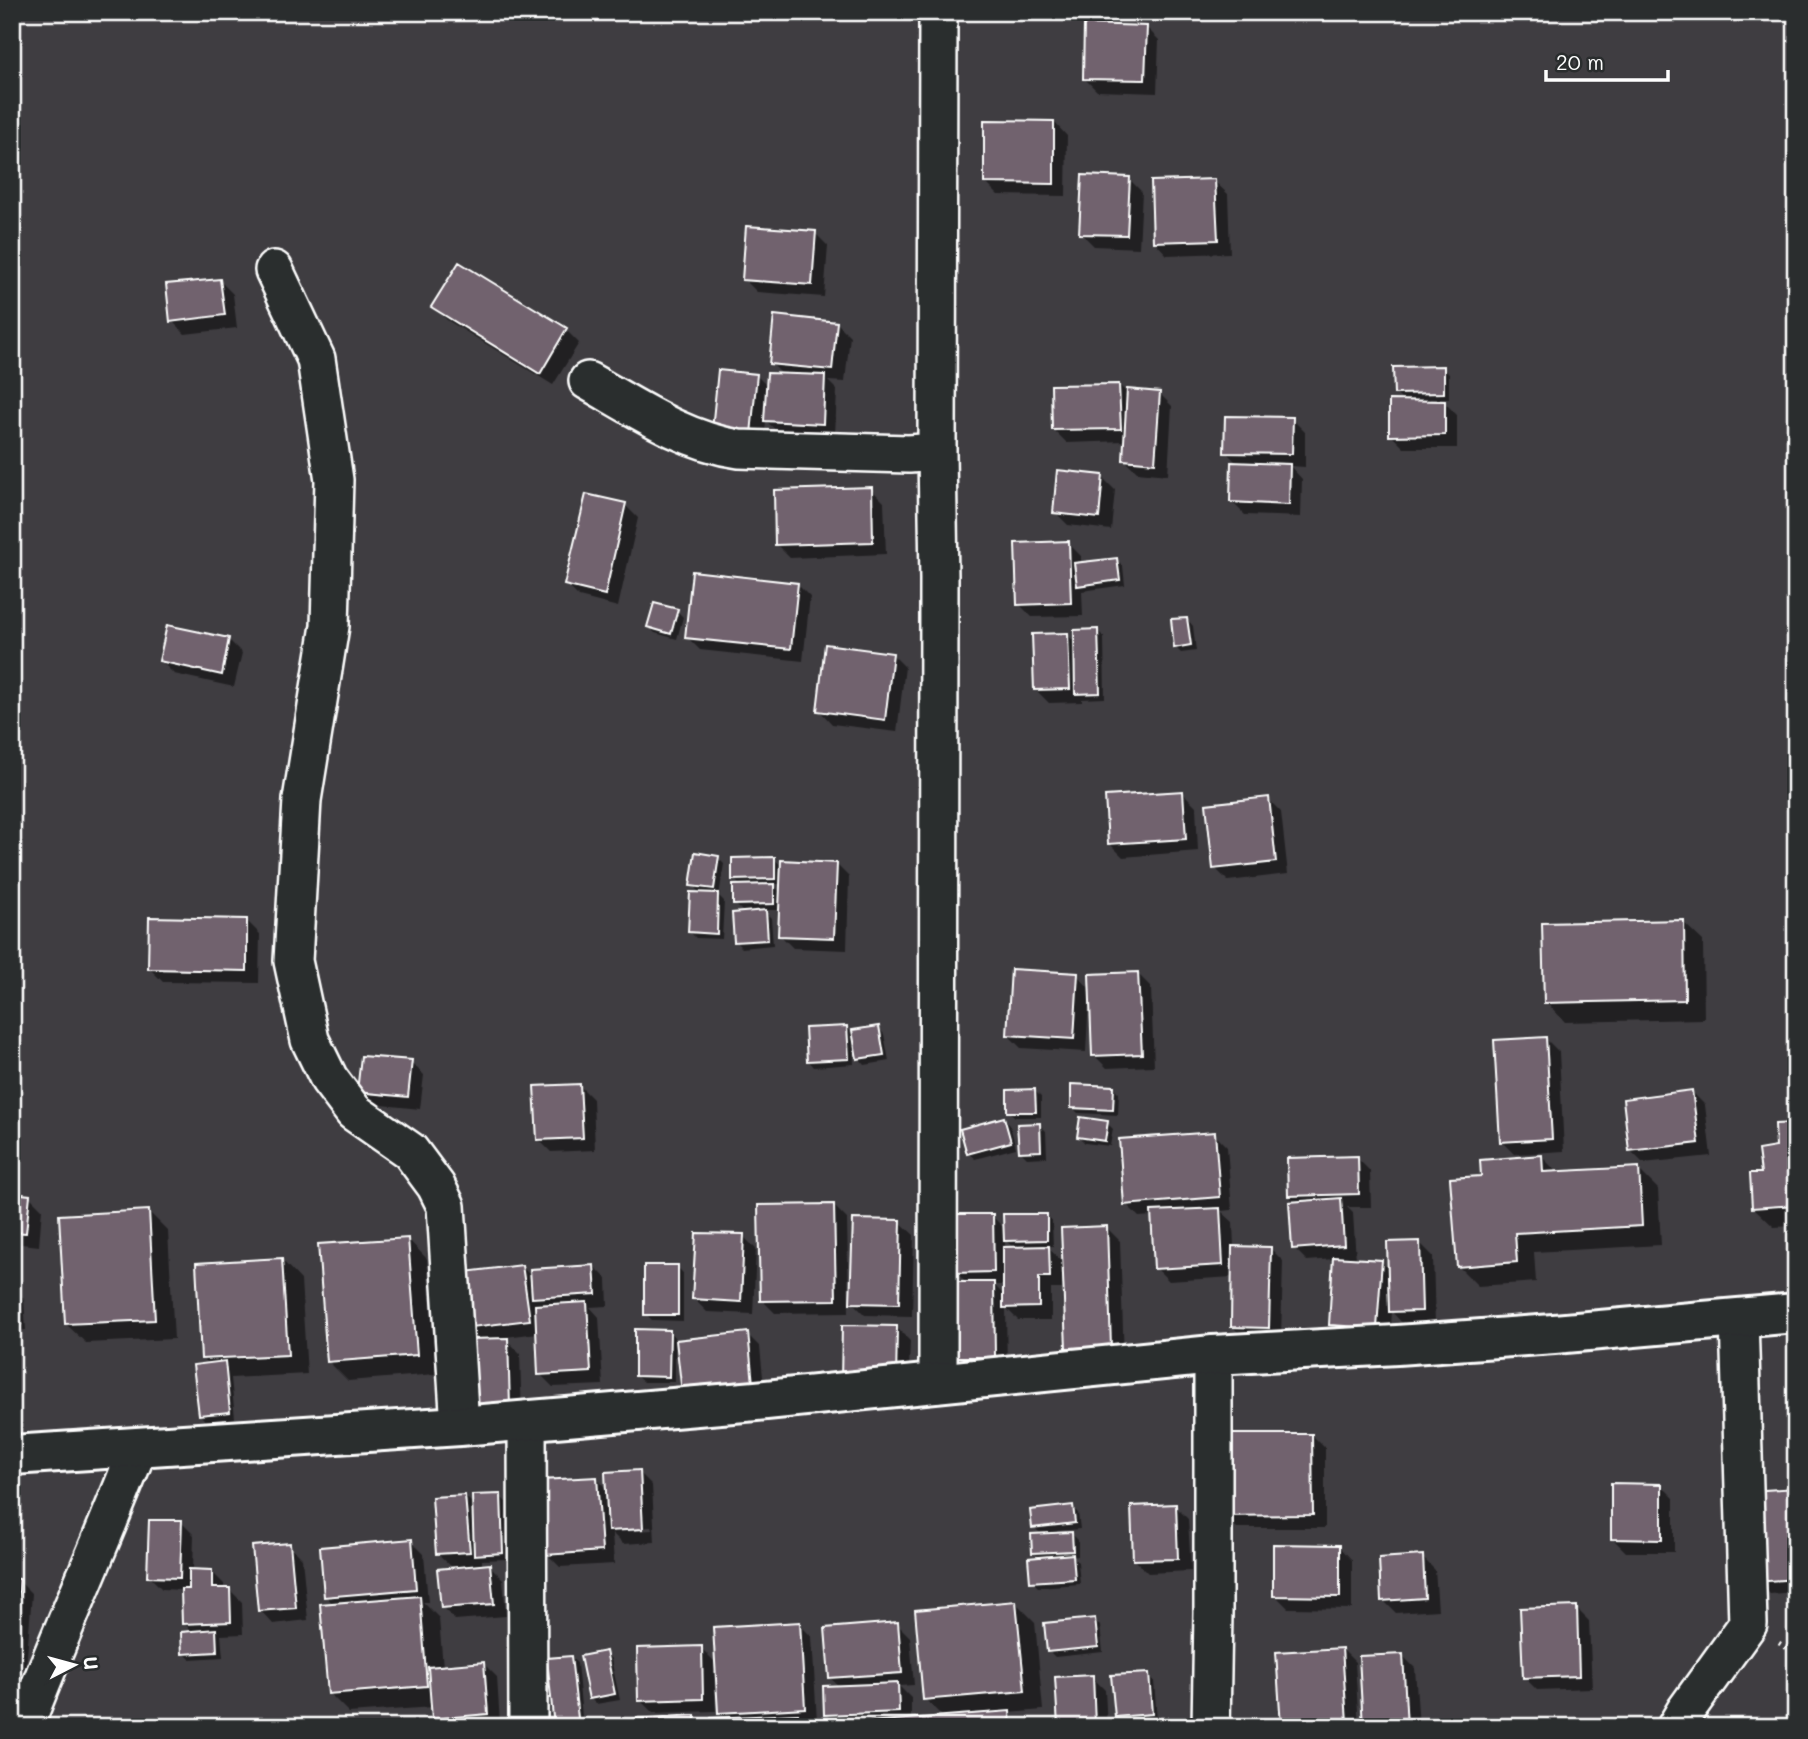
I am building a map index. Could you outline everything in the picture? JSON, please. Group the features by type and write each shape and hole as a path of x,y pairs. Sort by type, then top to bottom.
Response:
{"main road":[{"path":"12,1455 460,1426 756,1401 1213,1355 1554,1334 1796,1313"}],"street":[{"path":"938,12 938,1383"},
{"path":"274,270 316,359 334,480 330,626 302,800 293,961 310,1040 329,1079 354,1112 410,1152 436,1186 446,1206 460,1426"},
{"path":"588,381 666,425 719,446 739,449 909,454 937,452"},
{"path":"1676,1727 1748,1624 1739,1318"},
{"path":"1211,1727 1213,1355"},
{"path":"527,1420 528,1727"},
{"path":"24,1727 138,1448"}],"building":[{"path":"1084,24 1147,26 1145,80 1083,79"},
{"path":"984,120 1054,121 1054,184 984,183"},
{"path":"1082,175 1130,177 1127,235 1079,234"},
{"path":"1215,179 1218,240 1153,242 1151,181"},
{"path":"746,226 816,231 812,285 742,280"},
{"path":"459,262 567,328 540,374 431,307"},
{"path":"220,279 225,315 170,322 166,284"},
{"path":"774,315 837,322 832,370 769,364"},
{"path":"1444,366 1444,393 1394,394 1393,367"},
{"path":"718,370 757,374 751,434 712,430"},
{"path":"767,373 825,375 823,424 764,421"},
{"path":"1119,384 1121,429 1052,430 1051,385"},
{"path":"1127,389 1160,392 1155,463 1123,460"},
{"path":"1389,400 1445,401 1445,435 1389,436"},
{"path":"1225,416 1293,417 1292,454 1224,453"},
{"path":"1231,462 1290,464 1289,505 1230,502"},
{"path":"1057,470 1103,475 1099,518 1053,513"},
{"path":"872,487 873,542 775,545 774,490"},
{"path":"586,494 626,503 605,595 564,585"},
{"path":"1069,541 1071,603 1017,605 1015,543"},
{"path":"1117,558 1120,580 1077,586 1074,563"},
{"path":"692,571 798,583 791,649 685,638"},
{"path":"654,603 678,609 671,634 647,627"},
{"path":"1187,618 1191,645 1174,648 1171,619"},
{"path":"167,625 229,638 222,675 159,661"},
{"path":"1098,629 1100,693 1075,694 1074,630"},
{"path":"1068,633 1070,689 1034,690 1032,634"},
{"path":"825,644 893,653 885,720 817,711"},
{"path":"1183,791 1186,839 1108,844 1105,796"},
{"path":"1269,797 1276,862 1213,869 1206,804"},
{"path":"695,852 719,856 714,889 690,886"},
{"path":"775,857 775,879 732,880 732,858"},
{"path":"781,860 837,863 834,938 778,936"},
{"path":"774,884 774,904 733,905 733,885"},
{"path":"690,892 718,893 717,934 688,932"},
{"path":"766,910 768,940 734,942 732,913"},
{"path":"149,917 247,919 247,971 148,969"},
{"path":"1684,920 1685,1000 1544,1003 1542,923"},
{"path":"1011,969 1078,973 1074,1039 1007,1035"},
{"path":"1138,972 1142,1054 1092,1056 1089,974"},
{"path":"847,1026 849,1059 807,1061 805,1028"},
{"path":"879,1026 884,1055 857,1059 852,1030"},
{"path":"1546,1037 1552,1139 1500,1142 1494,1040"},
{"path":"361,1056 412,1060 408,1097 357,1092"},
{"path":"580,1084 583,1138 537,1140 534,1086"},
{"path":"1071,1084 1114,1086 1113,1110 1071,1108"},
{"path":"1035,1089 1036,1112 1007,1112 1007,1090"},
{"path":"1692,1090 1699,1143 1629,1151 1623,1099"},
{"path":"1004,1117 1011,1142 967,1154 960,1129"},
{"path":"1080,1117 1108,1121 1105,1141 1077,1137"},
{"path":"1040,1123 1041,1151 1019,1152 1017,1124"},
{"path":"1796,1123 1796,1205 1752,1208 1750,1173 1761,1173 1758,1150 1776,1147 1775,1124"},
{"path":"1215,1132 1220,1197 1124,1205 1119,1139"},
{"path":"1542,1155 1543,1172 1639,1167 1642,1226 1515,1233 1517,1262 1457,1267 1450,1178 1481,1176 1480,1160"},
{"path":"1358,1156 1359,1194 1288,1196 1287,1158"},
{"path":"12,1193 30,1195 26,1233 12,1232"},
{"path":"1341,1198 1344,1245 1292,1249 1289,1202"},
{"path":"834,1204 836,1300 760,1301 758,1205"},
{"path":"1220,1208 1223,1265 1154,1269 1151,1211"},
{"path":"149,1210 155,1320 65,1324 59,1215"},
{"path":"954,1214 993,1214 994,1272 954,1273"},
{"path":"1003,1214 1047,1214 1047,1240 1004,1241"},
{"path":"853,1219 901,1220 899,1304 850,1303"},
{"path":"1107,1226 1111,1347 1066,1348 1061,1228"},
{"path":"696,1233 744,1234 741,1302 692,1299"},
{"path":"408,1238 417,1355 327,1362 318,1244"},
{"path":"1420,1241 1422,1311 1389,1312 1387,1242"},
{"path":"1049,1246 1050,1277 1039,1277 1039,1307 1003,1308 1003,1247"},
{"path":"1232,1246 1271,1247 1269,1328 1231,1327"},
{"path":"1333,1257 1382,1260 1377,1328 1329,1325"},
{"path":"282,1258 288,1355 201,1359 196,1263"},
{"path":"522,1265 530,1320 463,1328 456,1273"},
{"path":"594,1265 596,1294 532,1298 530,1269"},
{"path":"644,1265 678,1265 678,1315 644,1315"},
{"path":"948,1282 994,1282 995,1357 949,1357"},
{"path":"12,1292 19,1292 21,1324 12,1325"},
{"path":"587,1302 591,1372 538,1375 535,1305"},
{"path":"842,1325 897,1326 896,1384 841,1383"},
{"path":"635,1329 670,1330 669,1377 635,1376"},
{"path":"748,1332 753,1384 682,1393 676,1340"},
{"path":"508,1338 510,1407 470,1407 468,1339"},
{"path":"225,1361 230,1412 199,1415 193,1365"},
{"path":"1222,1434 1312,1434 1313,1515 1222,1516"},
{"path":"640,1470 643,1529 608,1531 605,1472"},
{"path":"597,1477 602,1551 545,1555 540,1480"},
{"path":"1611,1483 1662,1484 1662,1540 1611,1539"},
{"path":"1796,1488 1796,1579 1755,1582 1749,1491"},
{"path":"501,1494 503,1553 474,1555 472,1495"},
{"path":"465,1495 470,1552 436,1554 432,1497"},
{"path":"1176,1504 1178,1559 1133,1560 1131,1506"},
{"path":"1073,1505 1075,1523 1032,1528 1030,1510"},
{"path":"149,1520 182,1520 180,1578 147,1577"},
{"path":"1072,1532 1073,1551 1032,1553 1031,1534"},
{"path":"412,1539 416,1589 324,1597 320,1547"},
{"path":"290,1543 296,1608 258,1611 252,1546"},
{"path":"1273,1544 1340,1545 1340,1597 1273,1596"},
{"path":"1073,1554 1075,1579 1030,1582 1028,1558"},
{"path":"1423,1555 1425,1598 1381,1601 1379,1558"},
{"path":"490,1564 494,1604 441,1608 437,1569"},
{"path":"189,1569 212,1570 212,1588 230,1588 231,1622 182,1624 181,1589 189,1589"},
{"path":"12,1578 20,1579 14,1657 12,1657"},
{"path":"420,1596 427,1686 328,1694 320,1604"},
{"path":"1016,1601 1025,1691 923,1700 915,1610"},
{"path":"1577,1606 1579,1676 1523,1678 1520,1608"},
{"path":"1095,1618 1098,1647 1047,1652 1044,1623"},
{"path":"800,1622 805,1708 718,1713 713,1627"},
{"path":"898,1622 902,1673 829,1678 825,1628"},
{"path":"216,1629 217,1652 182,1654 181,1632"},
{"path":"702,1646 703,1699 638,1701 637,1648"},
{"path":"1342,1648 1347,1722 1281,1726 1276,1652"},
{"path":"606,1651 615,1694 589,1699 580,1656"},
{"path":"1403,1654 1407,1727 1363,1727 1359,1656"},
{"path":"571,1656 579,1727 554,1727 547,1658"},
{"path":"484,1662 488,1714 432,1719 428,1667"},
{"path":"1149,1673 1152,1714 1115,1717 1111,1675"},
{"path":"1093,1675 1095,1725 1058,1726 1055,1677"},
{"path":"898,1683 899,1712 824,1715 823,1686"},
{"path":"1010,1711 1011,1727 829,1727 829,1725"},
{"path":"798,1714 798,1727 711,1727 711,1718"},
{"path":"695,1715 695,1727 634,1727 634,1719"}]}
